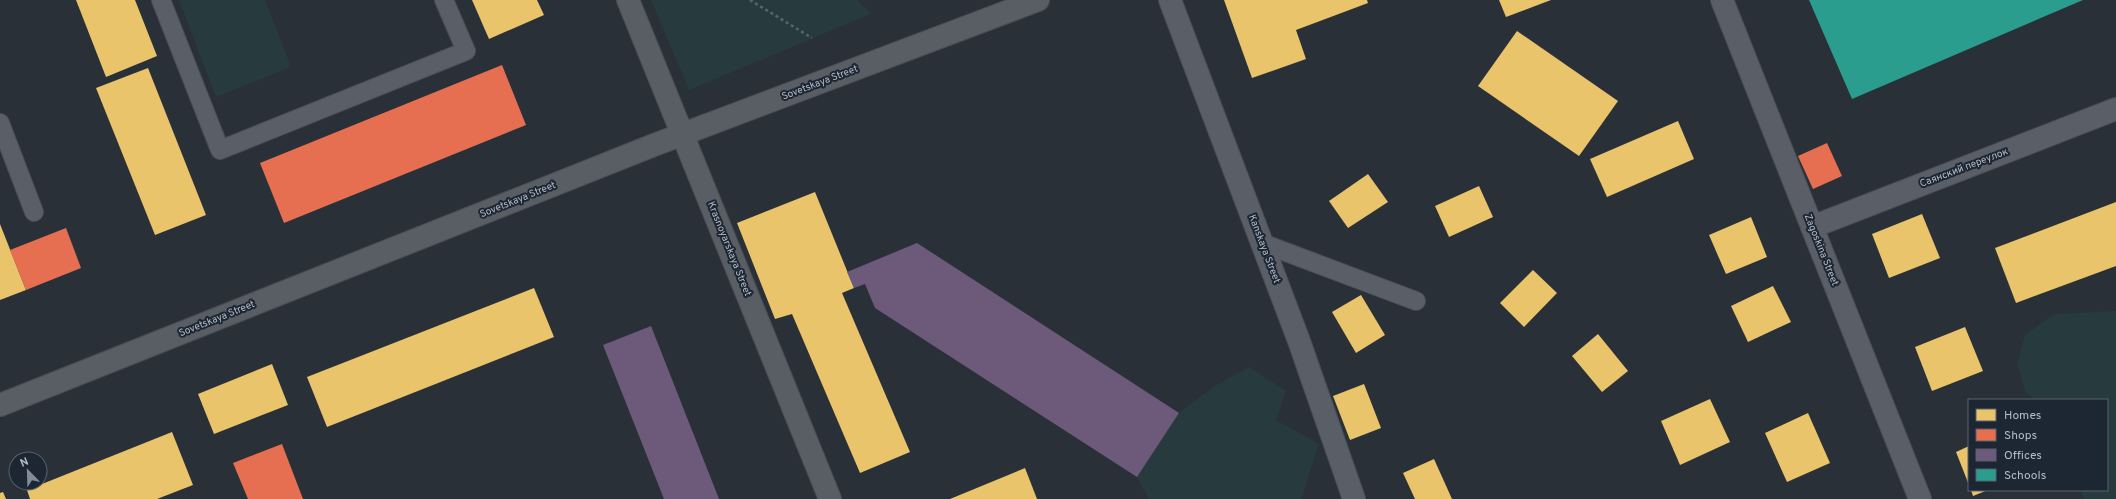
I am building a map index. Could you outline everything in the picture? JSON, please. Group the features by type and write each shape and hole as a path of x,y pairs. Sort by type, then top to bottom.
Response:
{"main road":[{"name":"Krasnoyarskaya Street","path":"628,0 830,499"},
{"name":"Sovetskaya Street","path":"0,405 683,134 1038,0"}],"street":[{"name":"Kanskaya Street","path":"1170,0 1299,341 1354,499"},
{"name":"Zagoskina Street","path":"1722,0 1920,499"},
{"name":"Саянский переулок","path":"1812,227 2116,109"}],"lane":[{"path":"161,0 220,150 466,51 444,0"},
{"path":"0,123 34,212"},
{"path":"1262,243 1416,301"}],"path":[{"path":"750,0 812,38"}],"green space":[{"path":"179,0 265,0 291,67 216,97"},
{"path":"651,0 858,0 871,14 689,90"},
{"path":"2116,311 2116,499 2085,499 2082,496 2082,491 2108,491 2108,399 2032,399 2026,392 2017,364 2025,335 2054,314"},
{"path":"1249,367 1286,391 1276,420 1319,444 1301,499 1149,499 1137,477 1179,413 1215,386"}],"building: Homes":[{"path":"76,0 135,0 157,56 106,77"},
{"path":"472,0 537,0 544,15 489,39"},
{"path":"1224,0 1367,0 1368,3 1296,30 1306,59 1252,78"},
{"path":"1499,0 1551,0 1506,17"},
{"path":"1517,31 1618,101 1579,156 1478,86"},
{"path":"148,68 206,215 155,235 96,88"},
{"path":"1678,121 1694,159 1607,197 1590,159"},
{"path":"1368,174 1388,202 1348,228 1329,201"},
{"path":"1479,186 1493,217 1449,237 1435,206"},
{"path":"815,192 854,288 842,293 910,452 860,473 792,314 775,319 737,223"},
{"path":"2116,202 2116,266 2016,303 1995,248"},
{"path":"1922,214 1940,258 1889,278 1872,234"},
{"path":"1751,217 1767,257 1726,274 1709,235"},
{"path":"0,224 26,290 0,300"},
{"path":"1533,270 1557,293 1524,327 1500,303"},
{"path":"1773,286 1791,322 1748,342 1731,306"},
{"path":"534,288 554,337 327,427 307,377"},
{"path":"1361,295 1385,335 1356,353 1332,312"},
{"path":"1965,327 1983,371 1932,391 1915,347"},
{"path":"1598,334 1628,371 1602,392 1572,356"},
{"path":"272,364 288,405 214,434 198,394"},
{"path":"1364,384 1381,428 1350,440 1333,396"},
{"path":"1710,399 1730,442 1680,465 1661,421"},
{"path":"1808,413 1830,463 1787,482 1765,433"},
{"path":"172,432 193,485 157,499 30,499 27,491 48,491 48,482"},
{"path":"1968,446 1968,482 1956,452"},
{"path":"1434,459 1452,499 1415,499 1403,473"},
{"path":"1025,468 1037,499 950,499"},
{"path":"1971,491 1986,491 1973,496"},
{"path":"3,492 6,499 0,499 0,493"}],"building: Shops":[{"path":"502,65 526,125 284,223 260,163"},
{"path":"1827,143 1842,176 1813,189 1798,156"},
{"path":"66,228 81,268 26,290 10,250"},
{"path":"282,444 303,499 248,499 233,463"}],"building: Offices":[{"path":"917,243 1179,413 1137,477 875,308 865,284 854,288 847,272"},
{"path":"651,326 719,499 664,499 603,345"}],"building: Schools":[{"path":"1809,0 2083,0 1852,99"}]}
